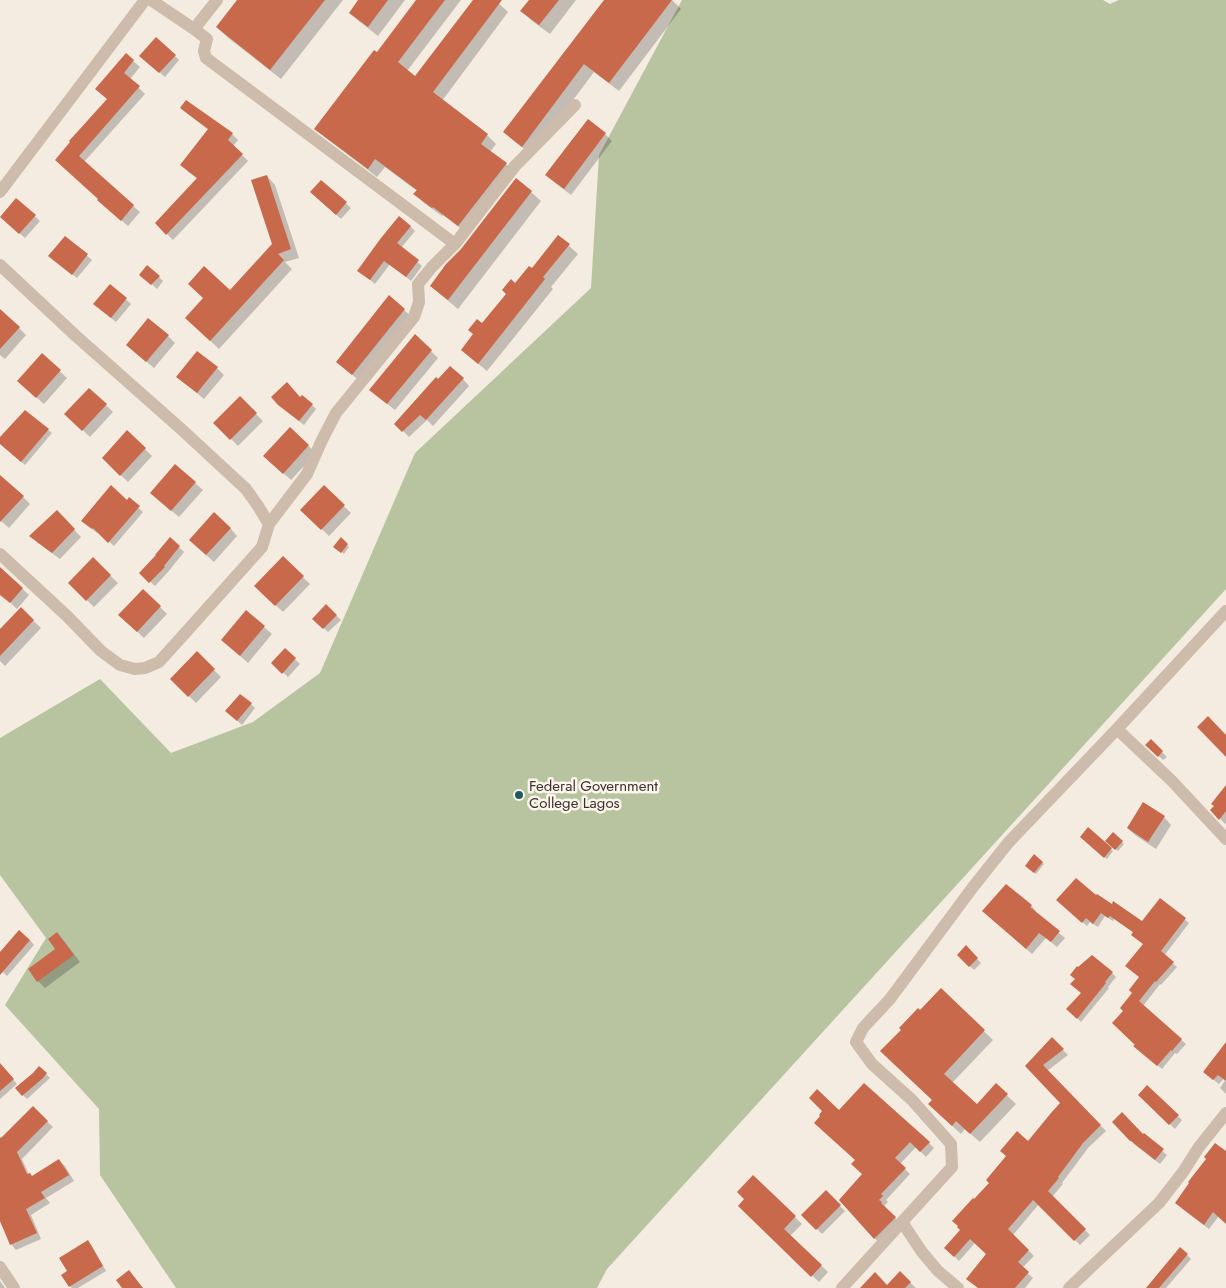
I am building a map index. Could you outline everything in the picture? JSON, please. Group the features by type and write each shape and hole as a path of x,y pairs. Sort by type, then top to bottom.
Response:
{"street":[{"path":"0,192 144,0"},
{"path":"151,0 207,39 204,51 206,58 455,244"},
{"path":"194,29 217,0"},
{"path":"0,554 67,616 101,652 120,665 135,669 145,668 159,662 262,547 269,524 307,474 336,413 414,317 419,302 418,284 455,244 515,166 575,105"},
{"path":"0,265 246,489 269,524"},
{"path":"842,1288 952,1167 951,1144 912,1100 872,1064 856,1042 863,1028 890,999 1008,843 1226,611"},
{"path":"1117,729 1172,781 1226,839"},
{"path":"1069,1288 1159,1203 1226,1113"},
{"path":"902,1222 922,1252 938,1271 958,1288"},
{"path":"0,1267 14,1288"}],"green space":[{"name":"Federal Government College Lagos","path":"682,0 1103,0 1110,4 1119,0 1226,0 1226,589 607,1269 597,1288 176,1288 100,1175 99,1109 5,1005 46,938 0,875 0,738 100,679 171,753 253,722 320,673 415,453 591,288 599,155"}],"building":[{"path":"237,0 325,0 270,70 216,27"},
{"path":"358,0 388,0 368,27 349,13"},
{"path":"416,0 445,0 398,62 415,76 473,0 502,0 433,92 488,134 481,144 507,163 458,226 413,194 417,190 375,159 368,169 314,129 374,50 377,52"},
{"path":"529,0 559,0 539,25 520,11"},
{"path":"604,0 672,0 609,83 584,64 522,147 503,132"},
{"path":"156,37 176,55 159,73 139,56"},
{"path":"126,53 134,60 124,73 140,86 79,156 134,205 121,221 55,160 69,141 107,99 95,89"},
{"path":"186,100 233,133 228,140 243,154 166,235 155,223 197,178 180,165 208,129 180,108"},
{"path":"588,119 606,133 564,189 545,175"},
{"path":"267,175 291,249 278,254 284,260 210,341 185,318 203,298 188,284 204,266 230,290 272,244 251,180"},
{"path":"516,178 532,191 448,300 430,286"},
{"path":"321,180 347,202 336,215 310,192"},
{"path":"16,198 36,215 19,234 0,217"},
{"path":"399,216 411,226 397,243 419,260 406,277 384,261 370,280 357,271"},
{"path":"558,235 570,244 478,364 461,350 473,334 468,330 477,319 482,323 506,294 502,290 511,279 515,283 529,266 532,268"},
{"path":"65,236 88,254 72,275 48,256"},
{"path":"147,265 160,276 151,285 139,275"},
{"path":"110,284 127,298 111,318 93,304"},
{"path":"389,295 405,309 352,375 336,362"},
{"path":"0,309 20,327 0,349"},
{"path":"148,318 169,335 146,362 126,345"},
{"path":"415,334 432,350 387,404 369,390"},
{"path":"197,351 218,367 197,393 176,377"},
{"path":"42,353 61,370 36,398 17,381"},
{"path":"450,366 464,378 426,420 420,415 402,432 394,424 436,377 438,379"},
{"path":"287,382 300,397 302,395 313,404 299,421 278,405 271,397"},
{"path":"89,388 107,404 82,431 64,414"},
{"path":"240,396 257,413 230,440 213,423"},
{"path":"25,410 49,429 21,462 0,444 0,437"},
{"path":"290,427 309,445 283,474 263,456"},
{"path":"127,430 146,448 120,476 102,458"},
{"path":"175,464 196,482 171,511 150,493"},
{"path":"0,475 24,496 0,522"},
{"path":"111,485 127,500 129,497 140,506 108,543 93,528 81,521"},
{"path":"324,485 345,505 321,530 300,510"},
{"path":"57,510 75,529 52,553 29,536"},
{"path":"214,512 231,528 206,555 189,540"},
{"path":"170,537 180,546 165,567 149,583 139,573"},
{"path":"341,537 348,544 341,553 333,547"},
{"path":"283,556 304,576 275,606 254,586"},
{"path":"93,557 111,575 86,601 68,583"},
{"path":"0,567 23,588 10,603 0,595"},
{"path":"143,589 161,606 137,632 118,615"},
{"path":"326,604 337,615 323,629 312,619"},
{"path":"21,607 34,620 0,656 0,629"},
{"path":"246,610 265,626 240,656 221,640"},
{"path":"285,648 296,658 282,674 271,663"},
{"path":"197,651 215,669 188,697 170,679"},
{"path":"240,694 252,703 237,721 225,711"},
{"path":"1208,716 1226,735 1226,757 1197,727"},
{"path":"1151,739 1163,751 1158,757 1145,745"},
{"path":"1226,785 1226,811 1219,820 1210,810 1214,806 1211,804"},
{"path":"1143,802 1165,816 1148,842 1127,828"},
{"path":"1088,827 1112,848 1104,858 1080,837"},
{"path":"1113,832 1123,841 1115,850 1105,841"},
{"path":"1034,854 1043,862 1034,873 1025,866"},
{"path":"1076,878 1096,895 1112,904 1113,901 1142,921 1160,898 1186,918 1161,951 1174,962 1139,1001 1182,1039 1157,1066 1133,1046 1135,1045 1112,1023 1123,1011 1120,1008 1132,993 1129,990 1139,977 1125,966 1143,944 1131,935 1133,932 1110,916 1108,918 1101,913 1093,924 1086,918 1082,923 1056,900"},
{"path":"1006,884 1032,905 1030,907 1060,931 1051,942 1039,933 1026,949 982,911"},
{"path":"19,930 30,940 0,975 0,952"},
{"path":"57,932 74,955 37,982 28,969 55,949 48,939"},
{"path":"966,945 978,958 969,967 957,955"},
{"path":"1092,955 1113,972 1077,1019 1066,1009 1081,993 1070,984 1075,979 1070,975 1077,966"},
{"path":"941,988 985,1030 944,1074 977,1104 996,1083 1008,1094 970,1134 956,1121 952,1126 928,1104 932,1100 880,1051 901,1030 899,1028 918,1008 920,1010"},
{"path":"1052,1037 1064,1049 1043,1065 1101,1125 1083,1143 1048,1191 1086,1229 1074,1241 1033,1200 1008,1229 1029,1250 1018,1262 1029,1272 1015,1288 978,1288 966,1279 986,1254 970,1239 954,1257 944,1248 960,1230 952,1221 989,1183 986,1180 1006,1156 1000,1151 1017,1131 1028,1141 1060,1103 1025,1066"},
{"path":"1226,1042 1226,1081 1218,1075 1213,1080 1203,1072"},
{"path":"0,1063 14,1079 0,1091"},
{"path":"39,1066 47,1073 22,1096 15,1088"},
{"path":"864,1083 930,1142 920,1152 910,1142 895,1158 906,1168 881,1194 883,1196 879,1200 896,1217 874,1239 839,1200 862,1174 851,1164 855,1160 814,1123 822,1111 809,1098 817,1089 839,1110"},
{"path":"1147,1085 1179,1115 1169,1125 1138,1095"},
{"path":"33,1106 48,1121 17,1152 27,1174 30,1173 32,1176 59,1159 69,1175 41,1192 45,1198 26,1209 37,1233 10,1245 0,1221 0,1138"},
{"path":"1122,1112 1143,1134 1164,1149 1155,1160 1130,1141 1112,1122"},
{"path":"1215,1143 1226,1151 1226,1224 1213,1212 1204,1225 1175,1203"},
{"path":"753,1175 796,1216 784,1229 822,1265 811,1277 738,1206 744,1199 737,1192"},
{"path":"826,1190 841,1205 816,1230 801,1215"},
{"path":"88,1240 103,1266 69,1287 61,1275 67,1271 59,1258"},
{"path":"1180,1247 1188,1254 1159,1288 1146,1288"},
{"path":"129,1270 143,1288 122,1288 116,1280"},
{"path":"900,1271 911,1282 905,1288 860,1288 875,1272 887,1285"}],"place":[{"name":"Federal Government College Lagos","path":"519,795"}]}
